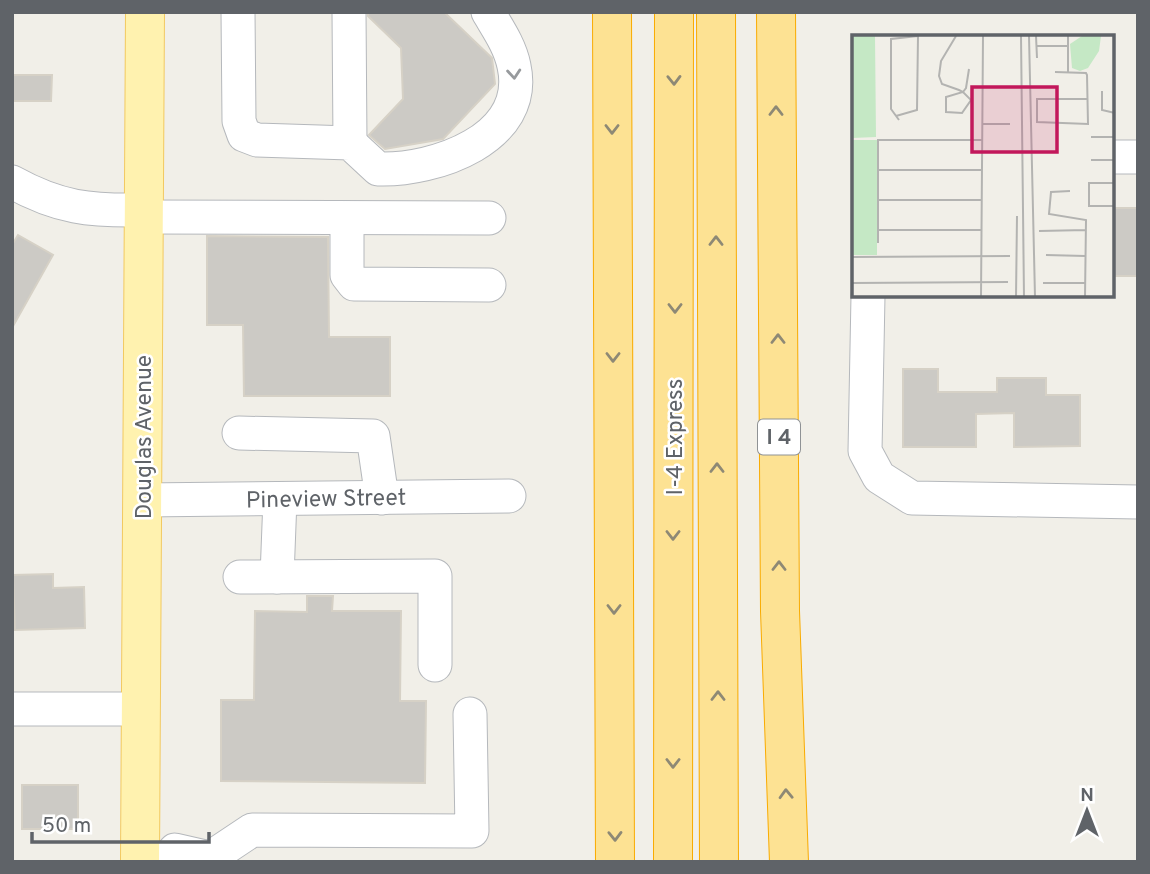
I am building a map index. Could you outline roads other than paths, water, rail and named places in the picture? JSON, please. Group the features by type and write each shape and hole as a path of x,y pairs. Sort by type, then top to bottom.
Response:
{"highway":[{"path":"612,12 615,862"},
{"name":"I-4 Express","path":"673,862 674,12"},
{"name":"I-4 Express","path":"716,12 719,862"},
{"name":"I 4","path":"776,12 780,611 789,862"}],"main road":[{"name":"Douglas Avenue","path":"140,862 145,12"}],"street":[{"path":"238,12 240,128 249,139 350,142 378,169 404,170 431,165 486,137 510,109 515,90 515,68 509,50 488,12"},
{"path":"349,12 350,142"},
{"path":"1115,157 1138,157"},
{"path":"12,182 36,196 88,211 347,218 489,218"},
{"path":"347,218 347,275 354,284 489,285"},
{"path":"868,298 865,451 878,477 912,498 1138,502"},
{"path":"239,433 373,436 382,498"},
{"name":"Pineview Street","path":"144,500 509,496"},
{"path":"278,577 279,499"},
{"path":"240,577 435,576 435,666"},
{"path":"12,709 141,709"},
{"path":"165,862 175,850 211,860 252,830 472,831 470,714"}]}
